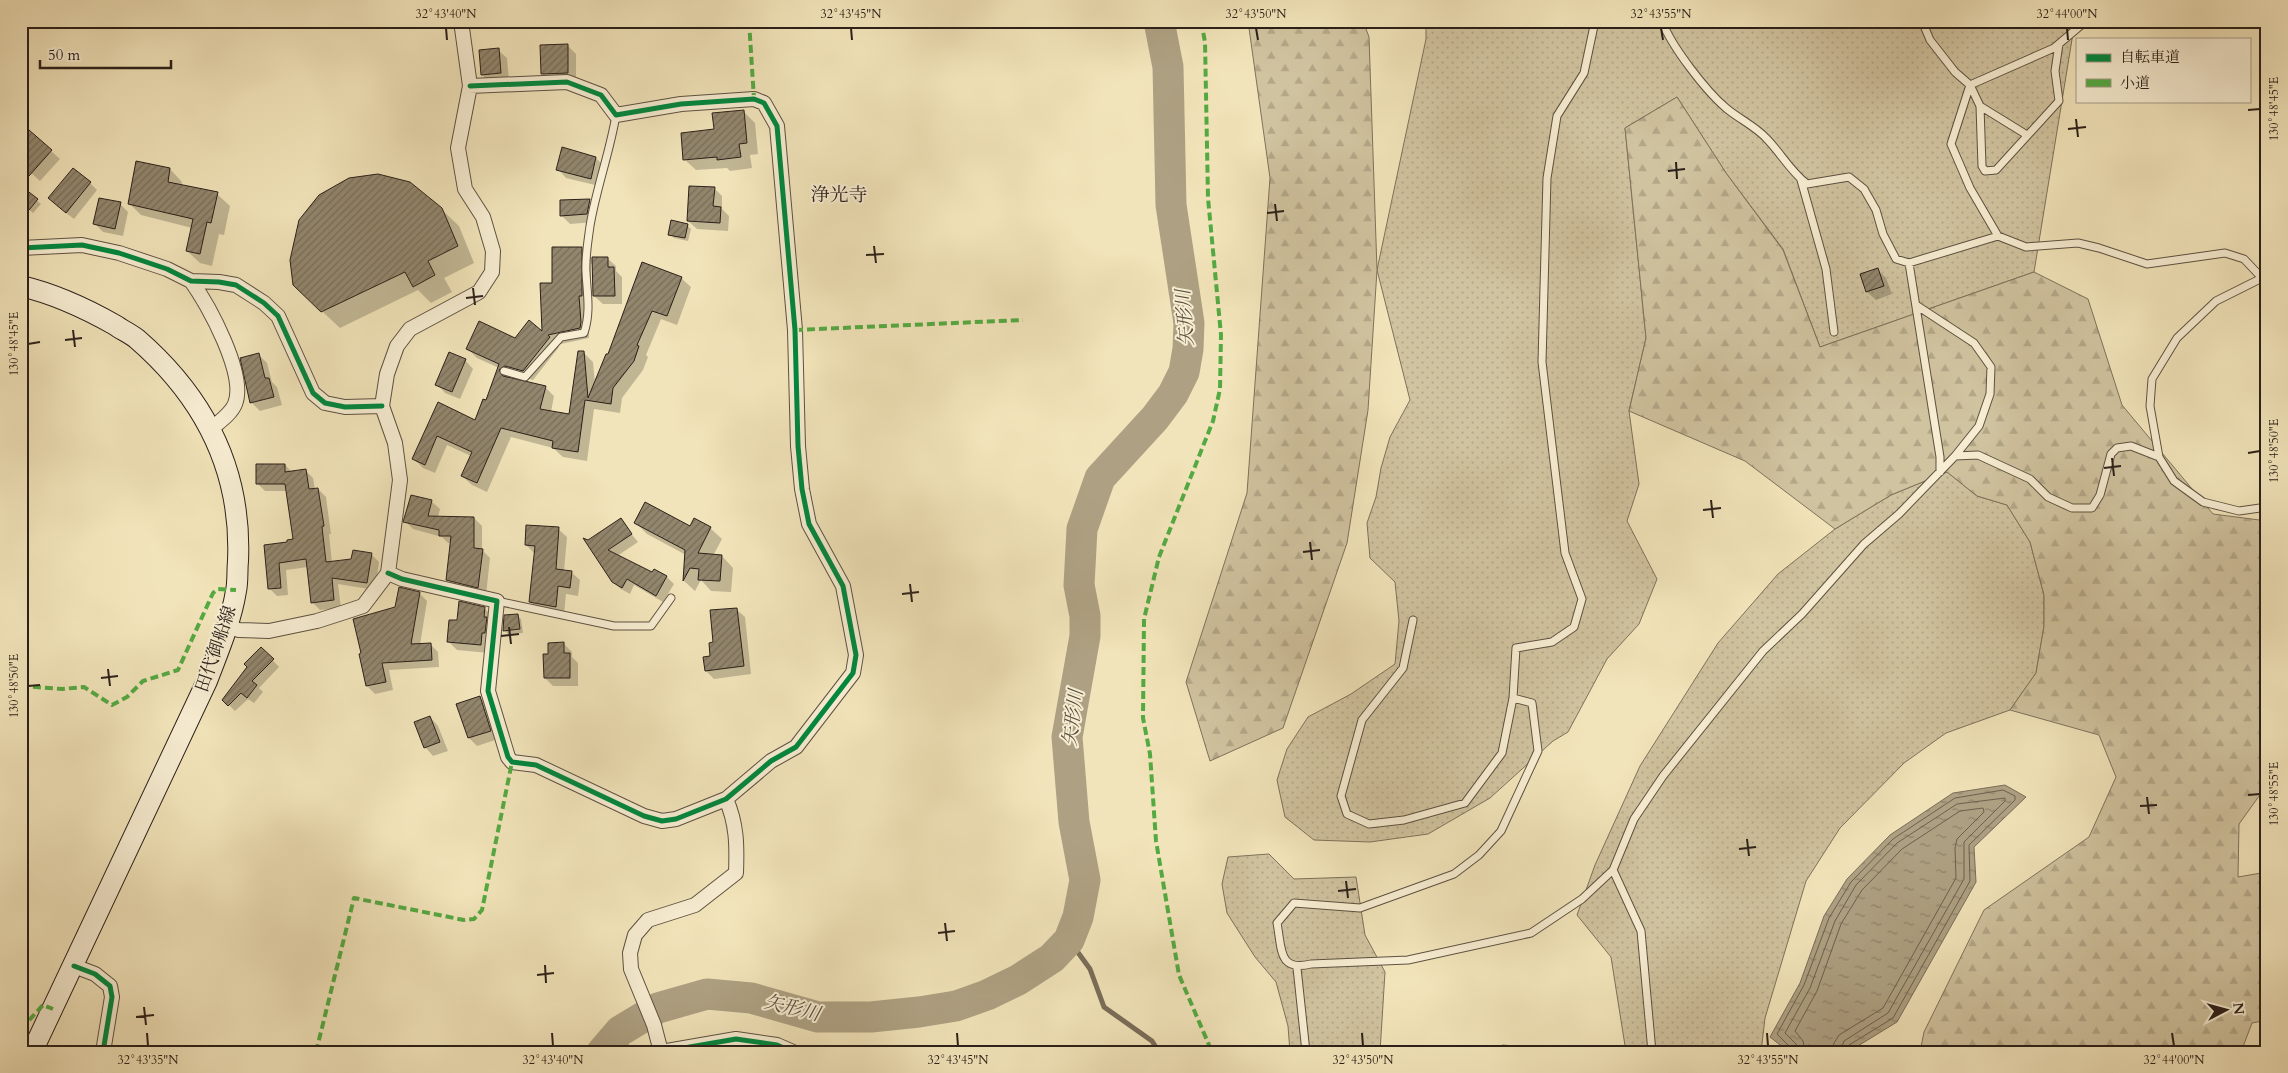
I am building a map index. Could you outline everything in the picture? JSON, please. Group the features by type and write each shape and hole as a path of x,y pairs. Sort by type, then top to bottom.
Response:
{"main road":[{"name":"田代御船線","path":"21,286 84,307 136,338 191,397 211,429 228,472 237,508 238,542 236,590 228,626 207,681 32,1052"}],"street":[{"path":"228,626 239,630 269,631 317,621 345,612 363,606 388,573 400,480 395,443 382,406 388,374 397,346 410,329 479,292 492,272 493,251 483,218 465,189 458,148 470,86 461,21"},
{"path":"388,573 402,579 497,601 488,691 508,757 512,762 536,765 644,816 662,821 676,820 726,799 772,761 796,747 853,674 856,655 843,586 809,524 802,489 798,446 795,330 777,126 764,104 754,98 681,104 616,114 600,95 567,82 470,86"},
{"path":"21,248 82,245 119,253 167,269 191,281 236,285 264,303 278,316 313,393 325,403 344,407 382,406"},
{"path":"191,281 206,303 223,335 236,381 235,403 223,419 211,429"},
{"path":"726,799 733,815 737,836 736,873 695,905 648,920 635,934 630,953 631,969 654,1025 661,1052 736,1039 776,1045 793,1052"},
{"path":"74,966 95,974 110,986 112,997 102,1052"}],"lane":[{"path":"1413,620 1403,668 1362,720 1341,796 1347,814 1369,824 1404,820 1464,803 1502,753 1513,698 1516,648 1552,642 1574,628 1582,599 1565,553 1542,362 1547,178 1557,116 1584,73 1595,21"},
{"path":"1662,21 1689,67 1706,88 1725,108 1766,138 1796,176 1807,184 1849,177 1864,189 1876,210 1883,234 1896,259 1910,263 1998,236"},
{"path":"1922,21 1930,40 1955,72 1970,85 1980,106 1982,166 1985,171 1996,170 2059,101 2055,71 2058,44"},
{"path":"2086,21 2054,48 1970,85 1951,144 1970,188 1998,236 2026,247 2078,243 2147,264 2225,253 2244,259 2264,279 2216,301 2178,338 2152,379 2150,406 2159,457 2174,481 2203,502 2239,511 2267,507"},
{"path":"1980,106 2027,135"},
{"path":"504,371 524,377 561,337 584,333 588,322 589,289 586,272 591,225 612,143 616,114"},
{"path":"1801,180 1826,269 1834,332"},
{"path":"1910,263 1940,457 1940,472"},
{"path":"1513,698 1532,703 1538,751 1501,831 1479,855 1454,874 1360,908 1294,904 1277,923 1283,957 1289,964 1297,968 1311,964 1408,960 1531,933 1582,899 1613,870 1634,820 1663,776 1763,652 1802,614 1864,544 1899,514 1940,472 1979,426 1990,394 1991,366 1974,343 1916,305"},
{"path":"1955,456 1978,455 2030,479 2048,497 2072,508 2092,508 2100,495 2111,454 2117,448 2131,446 2159,457"},
{"path":"497,601 614,626 651,626 672,598"},
{"path":"1613,870 1641,931 1652,1052"},
{"path":"1297,968 1306,1052"}],"green space":[{"path":"1248,21 1363,21 1369,37 1377,270 1368,410 1347,543 1283,728 1210,761 1186,682 1247,493 1270,178"},
{"path":"1426,21 2075,21 2034,272 1820,347 1783,249 1726,173 1677,97 1625,128 1646,338 1629,411 1639,484 1627,521 1657,579 1639,624 1607,659 1568,732 1553,741 1490,798 1428,834 1370,842 1314,840 1285,817 1277,780 1287,749 1308,717 1351,694 1395,664 1399,621 1395,582 1370,558 1367,523 1376,497 1381,468 1390,437 1410,400 1377,270 1426,39"},
{"path":"1677,97 1726,173 1783,250 1820,347 2034,272 2088,299 2122,405 2213,514 2267,521 2267,785 2239,824 2238,877 2267,872 2267,1020 2252,1023 2241,1052 1920,1052 1924,1032 1984,910 2089,837 2116,777 2099,735 2010,710 2036,673 2044,626 2044,595 2030,542 2007,505 1977,496 1947,472 1891,495 1835,529 1745,461 1629,411 1646,338 1625,128"},
{"path":"1947,472 1977,496 2007,505 2030,542 2044,595 2044,626 2036,673 2010,710 1946,733 1904,763 1840,828 1806,881 1765,1018 1761,1052 1626,1052 1611,957 1577,915 1595,865 1640,766 1718,643 1778,574 1835,529 1891,495"},
{"path":"1269,854 1294,879 1356,877 1365,935 1385,972 1380,1052 1290,1052 1288,1026 1276,982 1255,957 1227,913 1222,884 1228,857"}],"water":[{"path":"2005,785 2026,797 1974,847 1976,882 1897,1022 1848,1052 1789,1052 1770,1037 1800,983 1824,916 1847,879 1890,835 1953,793"},
{"path":"1503,1045 1571,1051 1571,1052 1486,1052"}],"building":[{"path":"568,44 568,73 541,74 540,45"},
{"path":"499,48 501,73 481,75 479,50"},
{"path":"744,110 747,143 739,144 741,157 717,160 717,157 683,160 681,133 714,129 712,113"},
{"path":"21,123 52,150 21,185"},
{"path":"562,147 596,157 591,179 556,170"},
{"path":"136,161 170,168 168,182 218,192 211,223 207,222 200,254 186,251 193,219 128,204"},
{"path":"73,168 91,182 66,213 48,198"},
{"path":"378,174 410,182 442,208 458,246 428,261 435,275 413,287 405,272 321,312 293,285 290,260 299,220 319,195 349,178"},
{"path":"21,186 38,199 29,210 21,204"},
{"path":"689,186 715,187 713,206 721,207 720,223 687,221"},
{"path":"99,198 121,202 115,229 93,224"},
{"path":"590,199 587,214 560,216 560,200"},
{"path":"671,220 688,224 685,238 668,235"},
{"path":"552,247 582,247 582,296 579,296 580,328 548,335 550,337 523,371 505,366 499,370 503,376 546,386 540,409 569,414 578,351 584,351 588,398 606,354 608,354 642,262 682,277 667,316 652,311 637,345 639,346 634,361 613,388 611,404 585,400 578,452 552,448 553,441 501,428 477,483 461,476 472,452 437,436 425,465 412,459 438,402 475,420 483,399 486,400 499,364 466,349 479,321 515,338 529,320 542,331 540,283 552,283"},
{"path":"592,257 608,257 608,267 614,267 615,296 593,296"},
{"path":"1878,268 1884,286 1866,292 1860,274"},
{"path":"449,352 466,359 452,392 435,385"},
{"path":"259,353 265,378 269,378 274,397 250,403 240,358"},
{"path":"256,464 285,464 285,472 306,469 309,489 318,488 324,526 322,527 326,562 351,559 353,550 372,553 367,583 332,578 334,600 311,603 306,559 279,563 281,588 268,589 264,545 287,542 287,540 293,539 285,484 256,484"},
{"path":"411,495 432,500 428,516 474,517 474,548 483,549 478,588 446,580 451,536 439,536 439,530 403,522"},
{"path":"645,502 690,526 694,518 711,527 698,553 722,555 720,581 698,580 699,569 690,568 683,581 685,550 634,523"},
{"path":"621,518 632,534 608,550 652,572 654,569 667,576 656,596 627,579 622,588 612,582 583,538 588,540"},
{"path":"526,525 559,527 556,569 572,571 570,588 558,586 556,607 529,602 535,546 525,545"},
{"path":"399,587 420,592 411,644 431,643 432,660 382,663 386,682 366,686 353,619 395,607"},
{"path":"459,601 485,607 484,617 487,617 485,633 482,633 481,645 447,642 449,620 457,620"},
{"path":"737,608 744,666 705,671 703,657 710,656 709,643 713,642 710,610"},
{"path":"518,614 520,629 503,631 504,615"},
{"path":"564,642 564,653 570,653 570,678 544,678 543,654 548,654 548,643"},
{"path":"261,647 274,659 252,681 257,685 247,698 241,693 228,706 222,700 247,667 244,664"},
{"path":"480,696 491,731 468,738 456,704"},
{"path":"430,716 440,742 424,748 414,722"}],"waterway":[{"name":"矢形川","path":"602,1052 620,1031 658,1008 707,994 751,998 818,1017 871,1017 956,1006 987,995 1018,980 1052,958 1069,940 1078,917 1085,880 1074,822 1067,737 1085,636 1085,616 1079,585 1082,529 1100,478 1155,418 1173,394 1184,372 1188,349 1189,323 1171,205 1168,67 1159,21"},
{"path":"1069,940 1090,969 1104,1007 1152,1041 1159,1052"}],"marked path":[{"path":"749,21 754,99"},
{"path":"1201,21 1205,42 1208,198 1221,335 1220,389 1213,421 1159,557 1144,619 1143,718 1150,754 1156,841 1179,975 1212,1052"},
{"path":"795,330 1023,320"},
{"path":"21,686 62,689 84,687 112,705 127,697 143,681 178,670 213,593 218,589 236,590"},
{"path":"316,1052 354,898 464,920 474,919 482,910 512,762"},
{"path":"21,1029 43,1005 53,1009"}],"cycle path":[{"path":"388,573 402,579 497,601 488,691 508,757 512,762 536,765 644,816 662,821 676,819 726,799 771,761 796,747 853,673 856,655 843,586 809,524 802,489 798,446 795,330 777,126 764,103 754,99 681,104 616,115 601,95 567,82 470,86"},
{"path":"21,248 82,245 119,253 167,269 191,281 236,285 264,303 278,316 313,393 325,403 345,407 382,406"},
{"path":"74,966 95,974 110,986 112,997 103,1052"},
{"path":"661,1052 736,1039 777,1045 793,1052"}],"district":[{"name":"浄光寺","path":"839,195"}]}
